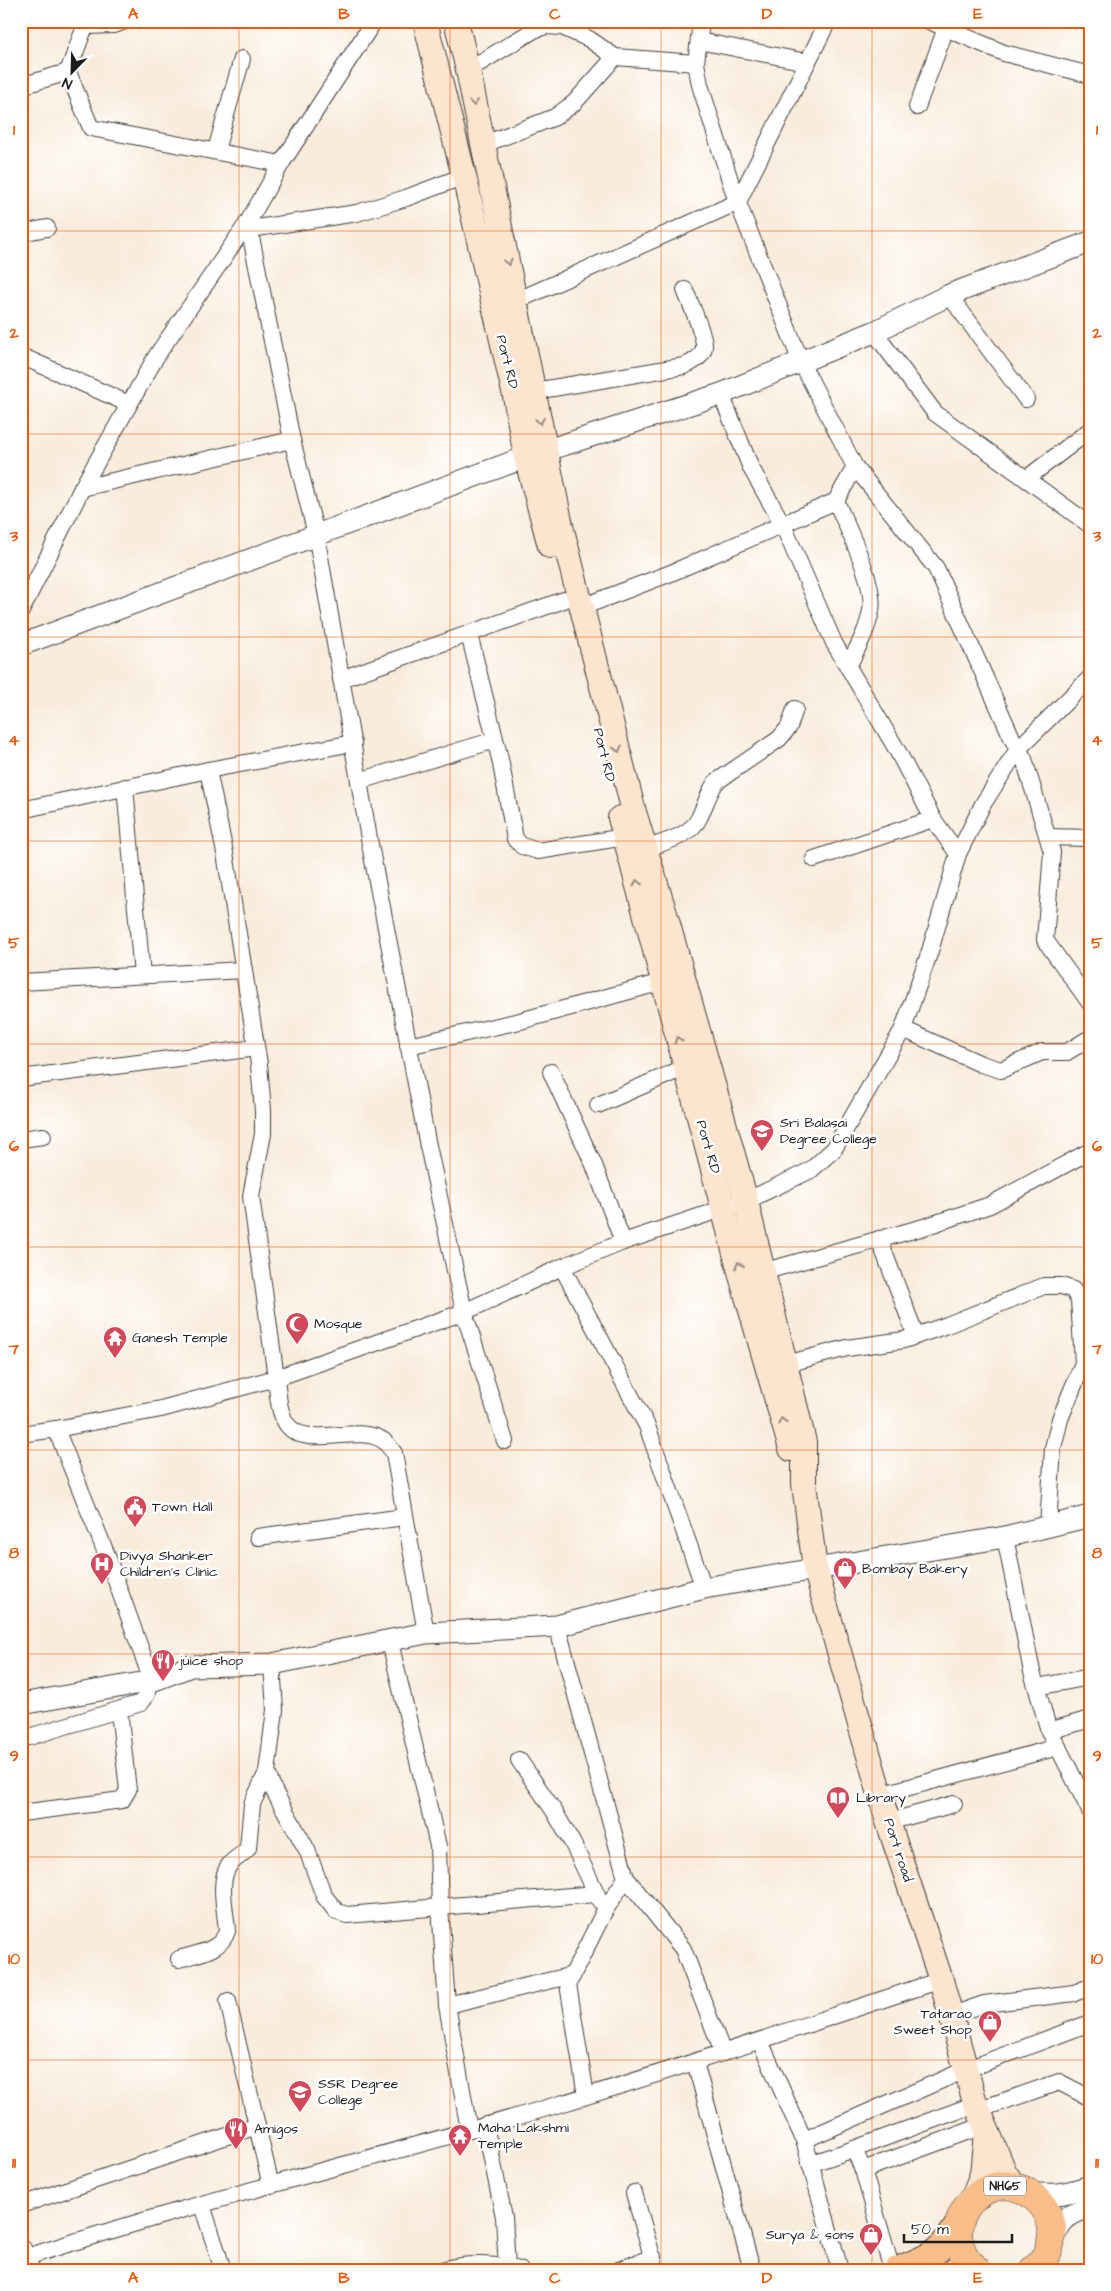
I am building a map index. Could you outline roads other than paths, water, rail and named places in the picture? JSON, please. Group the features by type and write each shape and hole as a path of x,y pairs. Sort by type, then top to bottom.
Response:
{"highway":[{"name":"NH65","path":"958,2225 963,2211 972,2199 984,2190 1000,2186 1022,2190 1041,2202 1048,2214 1052,2229 1051,2243"},
{"path":"958,2225 958,2239 962,2252 969,2263 977,2270"},
{"path":"1033,2270 1046,2256 1051,2243"}],"main road":[{"name":"Port RD","path":"425,21 464,176 515,396 535,454 635,843 662,982 686,1067 735,1204 742,1276 785,1433 804,1484"},
{"path":"456,21 468,70 482,145 535,391 535,454"},
{"path":"635,843 735,1204 762,1272 804,1442 804,1484"},
{"name":"Port road","path":"804,1484 815,1568 888,1822 941,1980 952,2015 965,2070 981,2117 1005,2173 1022,2190"},
{"name":"Port road","path":"972,2199 982,2174 981,2117"},
{"path":"897,2270 934,2254 945,2245 958,2225"}],"street":[{"path":"124,21 114,25 85,24 68,72 91,128 216,150 281,164"},
{"path":"21,611 82,488 157,355 249,225 281,164 374,21"},
{"path":"701,21 696,63 700,85 738,202 801,362 856,467 936,568 1018,750 1024,759 1052,852 1045,940 1090,1003"},
{"path":"516,301 738,202 828,21"},
{"path":"929,21 1004,53 1090,74"},
{"path":"468,70 534,30 546,26 562,27 589,39 615,57 696,63"},
{"path":"917,107 946,28"},
{"path":"699,41 807,62"},
{"path":"482,145 555,117 574,104 615,57"},
{"path":"216,150 242,58"},
{"path":"21,86 68,72"},
{"path":"249,225 357,213 406,198 464,176"},
{"path":"249,225 292,440 316,534 359,782 408,1046 464,1312 504,1441"},
{"path":"21,233 47,228"},
{"path":"21,645 535,454 721,394 874,332 949,295 1090,242"},
{"path":"535,391 684,366 695,362 702,354 704,344 685,290"},
{"path":"949,295 1026,399"},
{"path":"874,332 935,413 1090,524"},
{"path":"21,356 129,404"},
{"path":"721,394 751,468 783,525 834,643 897,750 933,819 958,854"},
{"path":"1026,479 1090,430"},
{"path":"82,488 292,440"},
{"path":"341,679 469,634 671,573 836,501 856,467"},
{"path":"836,501 872,589 872,608 867,628 848,667"},
{"path":"469,634 495,740 515,838 522,846 538,851 635,843 689,831 699,819 709,793 716,782 780,739 788,727 795,709"},
{"path":"21,1434 161,1408 276,1378 464,1312 562,1267 623,1242 735,1204 810,1170 834,1149 903,1029 930,951 958,854 983,804 1018,750 1090,678"},
{"path":"359,782 495,740"},
{"path":"21,810 208,770 353,743"},
{"path":"208,770 256,1048 263,1111 263,1134 251,1196 280,1409 285,1422 292,1431 304,1436 369,1435 384,1441 394,1453 426,1633"},
{"path":"125,787 142,975"},
{"path":"814,859 933,819"},
{"path":"1048,837 1090,838"},
{"path":"21,982 244,970"},
{"path":"408,1046 520,1021 662,982"},
{"path":"903,1029 981,1064 1001,1070 1042,1052 1067,1052 1090,1038"},
{"path":"21,1078 256,1048"},
{"path":"598,1105 686,1067"},
{"path":"551,1072 594,1165 623,1242"},
{"path":"21,1139 43,1136"},
{"path":"762,1272 924,1227 990,1205 1090,1151"},
{"path":"880,1239 916,1336"},
{"path":"562,1267 647,1426 704,1588"},
{"path":"786,1364 848,1348 904,1340 1044,1286 1062,1286 1073,1290 1079,1300 1086,1362 1060,1418 1053,1448 1048,1526"},
{"path":"29,1737 141,1703 145,1699 150,1681 106,1553 56,1429"},
{"path":"21,1704 150,1681 191,1666 272,1664 390,1642 426,1633 557,1626 704,1588 1005,1537 1090,1516"},
{"path":"258,1537 404,1517"},
{"path":"1005,1537 1037,1688 1049,1731 1090,1811"},
{"path":"557,1626 626,1878 683,1949 723,2053"},
{"path":"390,1642 438,1846 447,2004 469,2130"},
{"path":"180,1959 213,1949 225,1939 227,1931 224,1878 231,1863 248,1848 252,1804 267,1772 275,1710 272,1664"},
{"path":"1037,1688 1090,1677"},
{"path":"21,1813 122,1800 128,1790 119,1711"},
{"path":"1049,1731 1090,1719"},
{"path":"880,1795 1058,1747"},
{"path":"519,1760 573,1844 605,1910"},
{"path":"267,1772 274,1791 307,1850 324,1896 337,1912 347,1915 596,1894"},
{"path":"888,1822 954,1804"},
{"path":"586,2096 568,1984 605,1910 626,1878"},
{"path":"447,2004 573,1976"},
{"path":"23,2259 202,2205 586,2096 760,2041 941,1980"},
{"path":"952,2015 984,2004 1074,1993 1090,1987"},
{"path":"228,2001 271,2186"},
{"path":"804,2140 965,2070 1090,2023"},
{"path":"760,2041 804,2140 840,2270"},
{"path":"695,2062 752,2270"},
{"path":"863,2170 1059,2082 1090,2098"},
{"path":"810,2164 854,2149 981,2117"},
{"path":"442,2270 460,2265 486,2264 508,2268 504,2217 485,2125"},
{"path":"21,2205 257,2126"},
{"path":"854,2149 863,2170 892,2270"},
{"path":"1022,2190 1050,2196 1067,2194 1090,2186"},
{"path":"619,2270 654,2263 634,2193"},
{"path":"202,2205 223,2270"},
{"path":"1051,2243 1060,2222 1076,2211 1090,2207"}],"place":[{"name":"Sri Balasai Degree College","path":"762,1152"},
{"name":"Mosque","path":"297,1345"},
{"name":"Ganesh Temple","path":"115,1359"},
{"name":"Town Hall","path":"135,1528"},
{"name":"Divya Shanker Children's Clinic","path":"102,1585"},
{"name":"Bombay Bakery","path":"845,1590"},
{"name":"juice shop","path":"163,1682"},
{"name":"Library","path":"838,1819"},
{"name":"Tatarao Sweet Shop","path":"990,2043"},
{"name":"SSR Degree College","path":"300,2113"},
{"name":"Amigos","path":"236,2150"},
{"name":"Maha Lakshmi Temple","path":"460,2157"},
{"name":"Surya & sons","path":"871,2256"}]}
